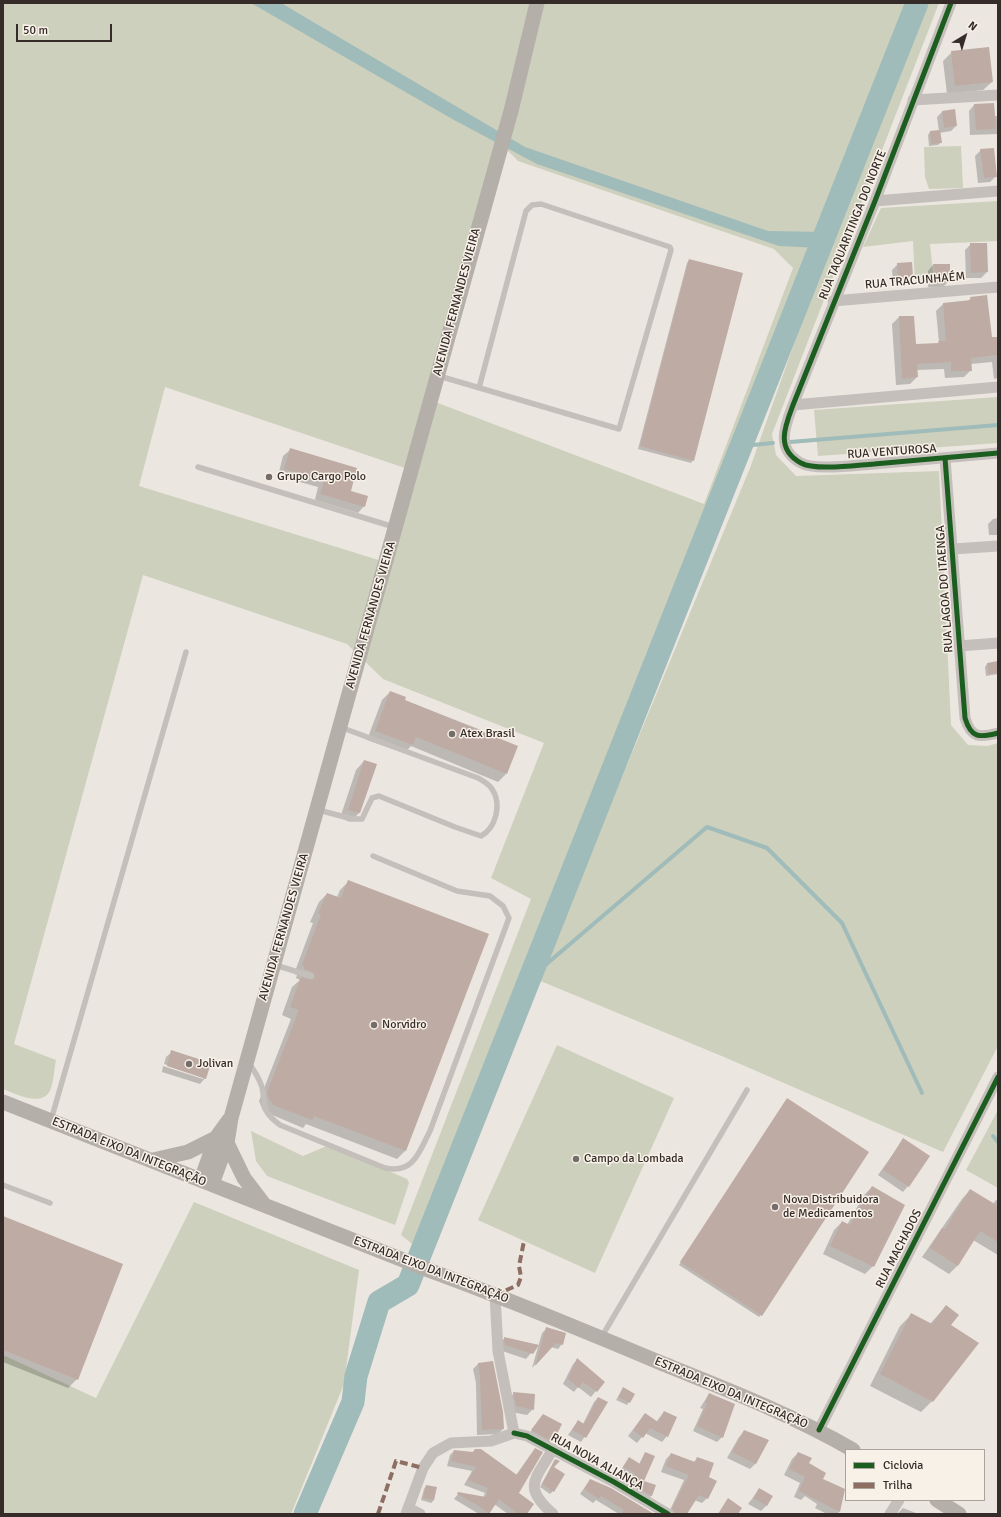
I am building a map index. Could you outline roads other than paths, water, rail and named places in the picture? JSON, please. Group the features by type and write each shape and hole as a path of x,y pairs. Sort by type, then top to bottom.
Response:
{"main road":[{"name":"AVENIDA FERNANDES VIEIRA","path":"206,1182 231,1118 511,111 537,3"},
{"name":"ESTRADA EIXO DA INTEGRAÇÃO","path":"3,1102 601,1338 819,1430 851,1449"},
{"path":"153,1160 188,1152 222,1140 244,1178 263,1204"},
{"path":"939,1501 959,1514"}],"street":[{"name":"RUA TAQUARITINGA DO NORTE","path":"791,454 783,436 793,405 875,201 951,3"},
{"path":"913,100 998,95"},
{"path":"875,201 998,191"},
{"name":"RUA TRACUNHAÉM","path":"834,301 998,287"},
{"path":"793,405 998,387"},
{"name":"RUA VENTUROSA","path":"791,454 801,463 810,466 845,466 998,453"},
{"name":"RUA LAGOA DO ITAENGA","path":"944,458 953,549 965,718 968,728 974,734 980,736 998,733"},
{"path":"953,549 998,546"},
{"path":"959,646 998,643"},
{"name":"RUA MACHADOS","path":"819,1430 998,1077"},
{"path":"420,1514 407,1511 423,1468 432,1453 451,1443 491,1441 514,1433 498,1350 495,1295"},
{"name":"RUA NOVA ALIANÇA","path":"514,1433 527,1436 614,1482 668,1514"},
{"path":"553,1450 537,1476 534,1487 534,1493 541,1503 553,1514"},
{"path":"890,1514 898,1501"}],"lane":[{"path":"437,375 479,388 619,429 671,250 670,247 541,204 532,205 526,211 479,388"},
{"path":"198,467 395,527"},
{"path":"51,1121 186,652"},
{"path":"316,809 353,819 362,819 372,798 379,796 481,836 490,827 496,814 498,804 493,790 488,784 478,778 339,727"},
{"path":"247,1060 257,1074 262,1088 263,1103 267,1114 280,1125 385,1168 398,1170 414,1161 430,1131 510,918 503,906 490,896 457,891 373,856"},
{"path":"273,964 311,976"},
{"path":"601,1338 747,1090"},
{"path":"3,1185 50,1203"}],"water":[{"path":"251,3 281,3 525,147 768,231 826,232 821,248 779,246 537,164 454,120"}],"waterway":[{"path":"305,1514 353,1402 356,1376 379,1302 408,1285 917,3"},
{"path":"790,442 998,425"},
{"path":"742,446 773,443"},
{"path":"529,979 707,827 767,848 842,923 922,1093"},
{"path":"993,1136 998,1142"}],"place":[{"name":"Grupo Cargo Polo","path":"269,477"},
{"name":"Atex Brasil","path":"452,734"},
{"name":"Norvidro","path":"374,1025"},
{"name":"Jolivan","path":"189,1064"},
{"name":"Campo da Lombada","path":"576,1159"},
{"name":"Nova Distribuidora de Medicamentos","path":"775,1207"}]}
